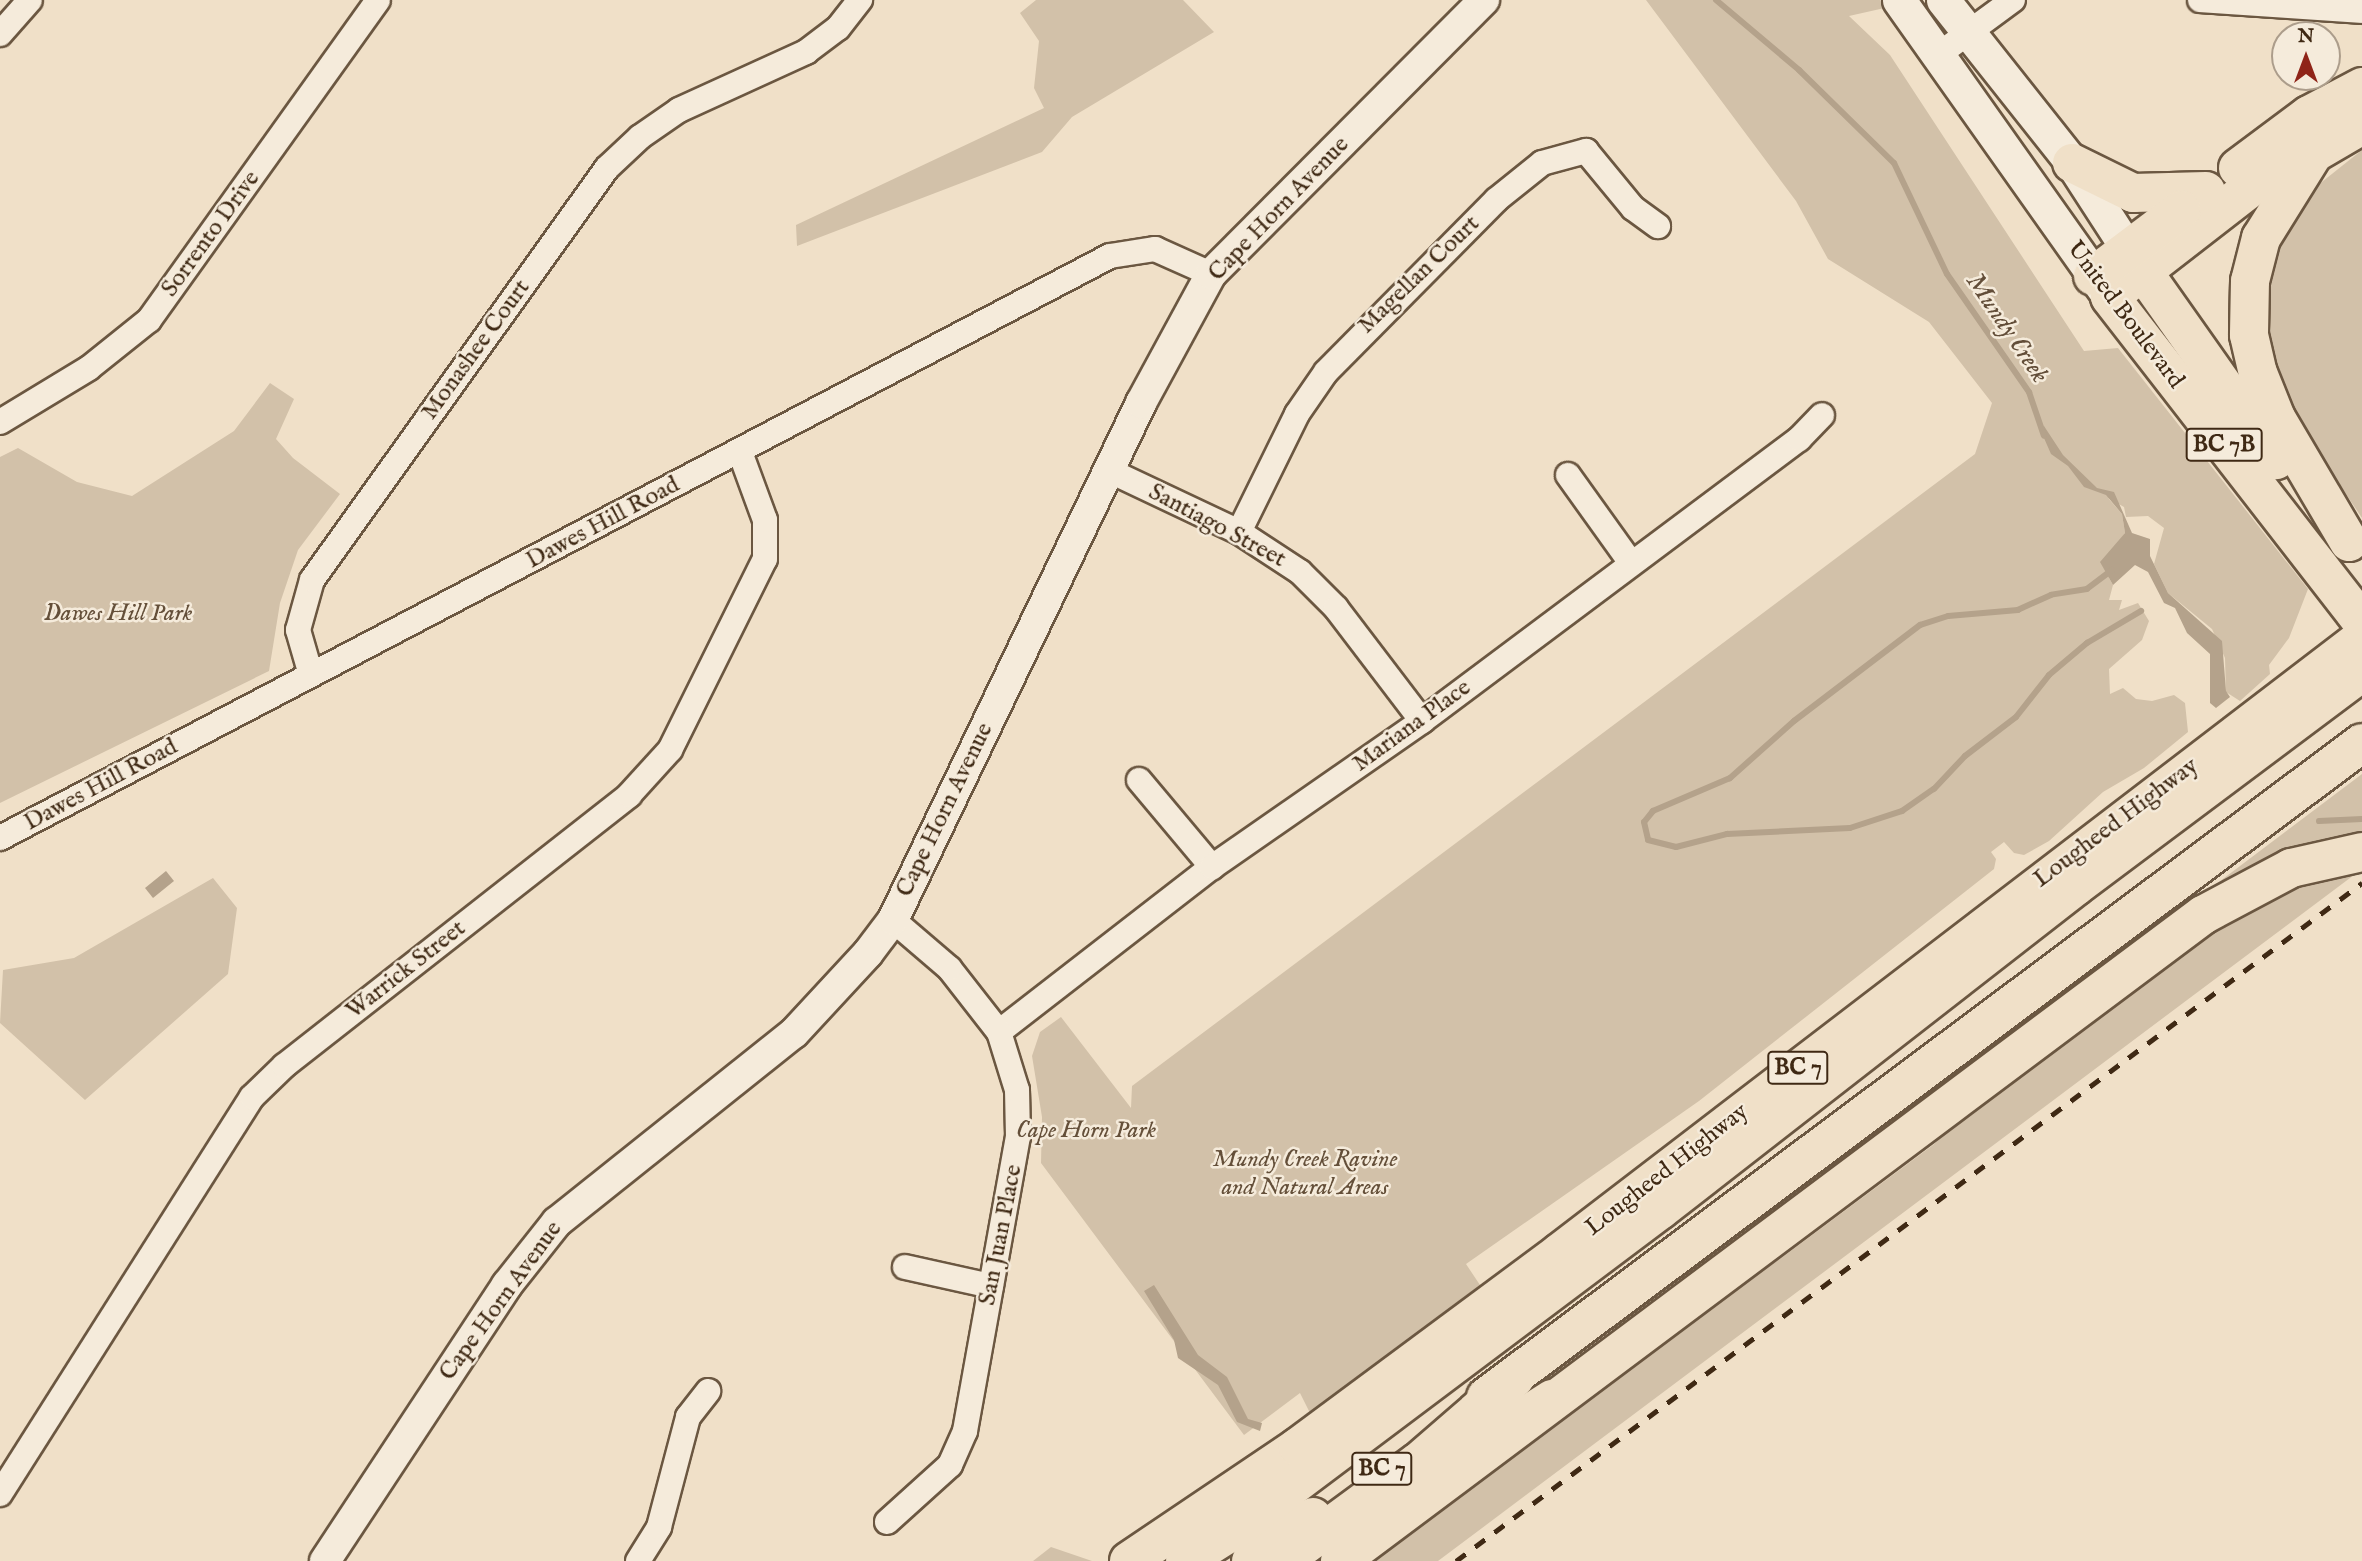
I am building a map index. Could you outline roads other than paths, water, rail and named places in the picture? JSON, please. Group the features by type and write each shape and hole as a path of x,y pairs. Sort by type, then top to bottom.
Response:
{"main road":[{"name":"United Boulevard","path":"1899,0 2102,286 2362,622"},
{"name":"United Boulevard","path":"1943,0 2072,163 2136,261 2280,465 2356,551"},
{"path":"2136,261 2207,191 2309,115 2362,87"},
{"path":"2102,286 2280,165 2314,153 2362,125"},
{"path":"2314,153 2262,238 2249,292 2249,335 2258,373 2276,418 2356,551"},
{"path":"2072,163 2133,193 2207,191"},
{"name":"Lougheed Highway","path":"1129,1561 1298,1447 1538,1269 2362,638"},
{"path":"1185,1561 1234,1530 1660,1210 2076,886 2362,672"},
{"name":"BC 7","path":"1251,1561 1515,1378 2362,743"},
{"path":"1340,1561 1552,1399 2203,915 2291,868 2362,852"},
{"path":"1283,1561 1396,1479 1515,1378"},
{"path":"1312,1561 1552,1399"}],"street":[{"path":"0,34 30,0"},
{"name":"Sorrento Drive","path":"0,422 89,368 149,320 378,0"},
{"name":"Monashee Court","path":"311,676 299,648 300,613 312,580 607,169 658,124 739,81 806,52 838,27 860,0"},
{"name":"Cape Horn Avenue","path":"326,1561 492,1306 557,1222 794,1033 851,973 892,919 1110,471 1211,274 1484,0"},
{"path":"1938,55 2013,0"},
{"path":"2200,0 2362,12"},
{"name":"Magellan Court","path":"1239,533 1297,414 1326,372 1496,200 1542,163 1587,151 1633,208 1658,226"},
{"name":"Dawes Hill Road","path":"0,838 1110,256 1155,249 1211,274"},
{"name":"Mariana Place","path":"999,1032 1212,867 1422,721 1799,439 1822,415"},
{"name":"Warrick Street","path":"0,1494 252,1097 284,1066 629,795 670,750 765,559 765,520 740,452"},
{"name":"Santiago Street","path":"1110,471 1239,533 1315,585 1422,721"},
{"path":"1568,475 1631,563"},
{"path":"1139,780 1212,867"},
{"name":"San Juan Place","path":"887,1522 950,1465 965,1431 1018,1137 1017,1090 999,1032 949,968 892,919"},
{"path":"905,1267 991,1286"},
{"path":"638,1561 659,1527 688,1417 708,1391"}],"waterway":[{"name":"Mundy Creek","path":"1716,0 1799,70 1894,163 1947,274 2029,392 2044,436"},
{"path":"2112,570 2087,589 2051,595 2018,610 1948,616 1920,625 1794,721 1730,778 1653,811 1644,822 1648,840 1676,847 1727,834 1850,828 1902,811 1934,789 1965,756 2016,717 2049,675 2087,643 2141,611"},
{"name":"Mundy Creek","path":"2319,821 2362,819"}],"railway":[{"path":"1456,1561 2362,883"}],"park label":[{"name":"Dawes Hill Park","path":"118,614"},
{"name":"Cape Horn Park","path":"1086,1131"},
{"name":"Mundy Creek Ravine and Natural Areas","path":"1305,1174"}]}
